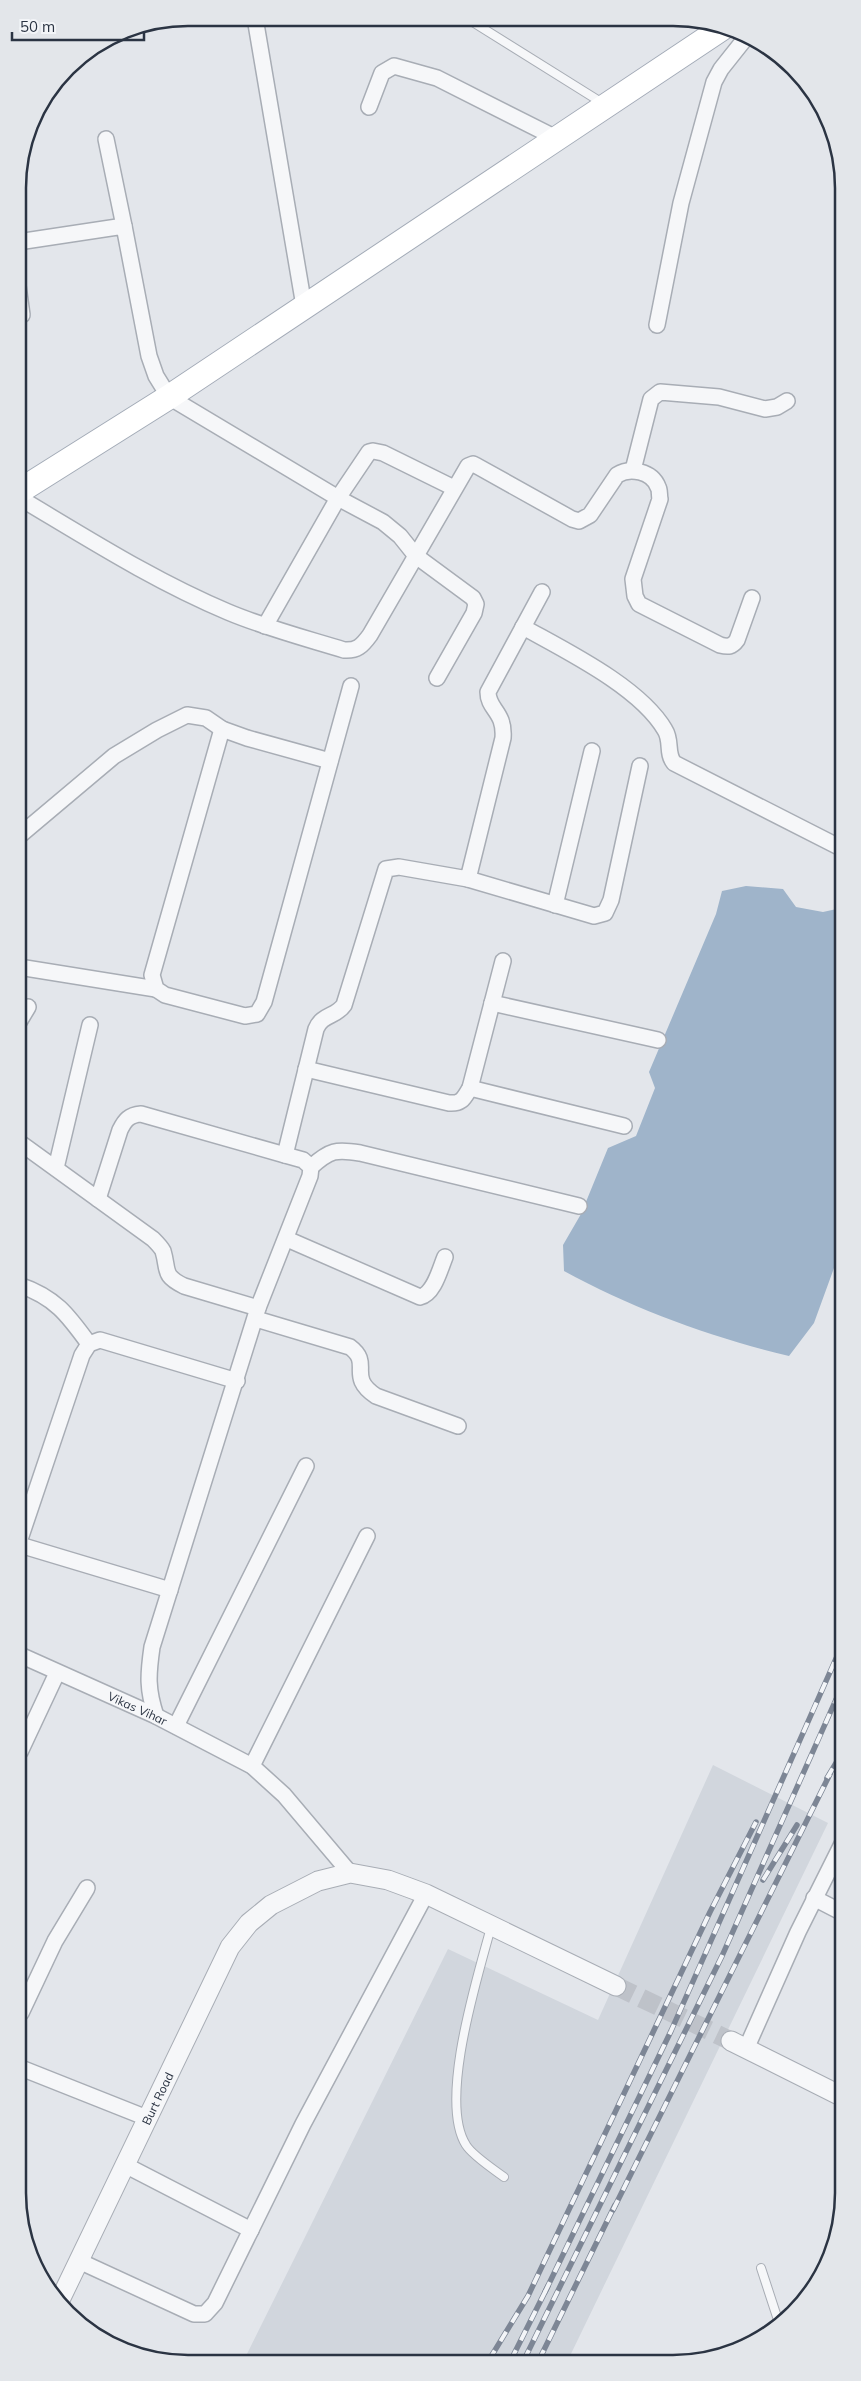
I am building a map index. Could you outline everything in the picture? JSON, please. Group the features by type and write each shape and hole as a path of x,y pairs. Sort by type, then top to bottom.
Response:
{"main road":[{"path":"27,486 169,397 716,32"}],"street":[{"path":"257,27 304,306"},
{"path":"657,325 682,203 714,82 721,69 742,42"},
{"path":"369,106 382,73 394,66 437,78 556,138"},
{"path":"106,139 149,356 156,376 169,397 338,498 383,522 400,536 416,556 467,592 476,604 474,614 437,678"},
{"path":"27,241 124,226"},
{"path":"632,470 651,399 660,392 719,397 765,409 777,407 787,401"},
{"path":"264,626 338,498 366,456 373,451 383,453 454,488"},
{"path":"27,502 133,566 227,612 264,626 344,650 354,650 359,648 370,635 464,470 473,464 572,520 579,521 590,515 617,475 624,471 632,470 645,474 654,480 659,487 660,498 633,579 634,596 640,604 720,645 729,646 737,640 752,598"},
{"path":"468,879 503,738 503,721 488,699 488,692 542,592"},
{"path":"523,627 592,665 637,699 666,731 670,743 670,758 674,763 835,845"},
{"path":"27,967 156,989 165,995 245,1016 256,1014 264,1002 351,686"},
{"path":"27,830 114,756 187,715 201,717 222,729 330,761"},
{"path":"156,989 152,975 222,729"},
{"path":"555,905 592,751"},
{"path":"285,1155 319,1022 324,1017 339,1012 344,1005 383,872 389,868 399,867 468,879 594,916 605,913 610,900 640,766"},
{"path":"306,1069 450,1103 464,1100 470,1088 503,961"},
{"path":"492,1003 658,1040"},
{"path":"56,1168 90,1026"},
{"path":"470,1088 624,1126"},
{"path":"98,1199 120,1130 125,1119 133,1114 140,1114 303,1160 311,1167"},
{"path":"27,1147 153,1239 162,1250 167,1274 174,1281 257,1314 350,1347 358,1353 360,1381 366,1389 376,1396 458,1426"},
{"path":"156,1716 149,1694 148,1673 152,1647 257,1314 287,1239 310,1176 311,1167 325,1155 339,1150 360,1153 579,1206"},
{"path":"287,1239 420,1297 426,1296 430,1291 445,1257"},
{"path":"26,1288 52,1299 72,1320 89,1344"},
{"path":"26,1520 82,1355 89,1344 100,1340 237,1381"},
{"path":"176,1726 306,1466"},
{"path":"252,1766 367,1536"},
{"path":"26,1547 170,1590"},
{"name":"Vikas Vihar","path":"26,1658 156,1716 252,1766 284,1796 350,1873"},
{"path":"26,1739 58,1673"},
{"path":"834,1859 738,2045 834,2093"},
{"path":"350,1873 388,1880 426,1894 616,1986"},
{"name":"Burt Road","path":"63,2294 230,1947 248,1923 272,1905 318,1881 350,1873"},
{"path":"26,2000 55,1941 87,1888"},
{"path":"79,2261 194,2314 205,2314 215,2303 303,2124 426,1894"},
{"path":"814,1898 834,1908"},
{"path":"26,2070 147,2118"},
{"path":"125,2165 251,2230"}],"lane":[{"path":"480,26 605,106"},
{"path":"492,1925 474,1992 462,2049 456,2091 456,2122 466,2146 504,2177"},
{"path":"760,2268 778,2317"}],"shaded area":[{"path":"713,1765 828,1823 570,2355 246,2355 448,1949 598,2020"}],"water":[{"path":"746,886 783,889 796,907 823,912 835,909 834,1267 814,1323 789,1356 760,1349 674,1321 618,1298 564,1271 563,1245 581,1214 608,1148 636,1136 655,1088 649,1072 716,914 722,891"}],"tunnel":[{"path":"616,1986 731,2041"}],"railway":[{"path":"545,2292 671,2031 834,1662"},
{"path":"526,2355 722,1956 834,1703"},
{"path":"827,1778 834,1766"},
{"path":"613,2210 830,1774"},
{"path":"492,2355 528,2296 710,1912 756,1822"},
{"path":"763,1880 797,1825"},
{"path":"541,2355 615,2205"},
{"path":"514,2355 548,2286"}]}
